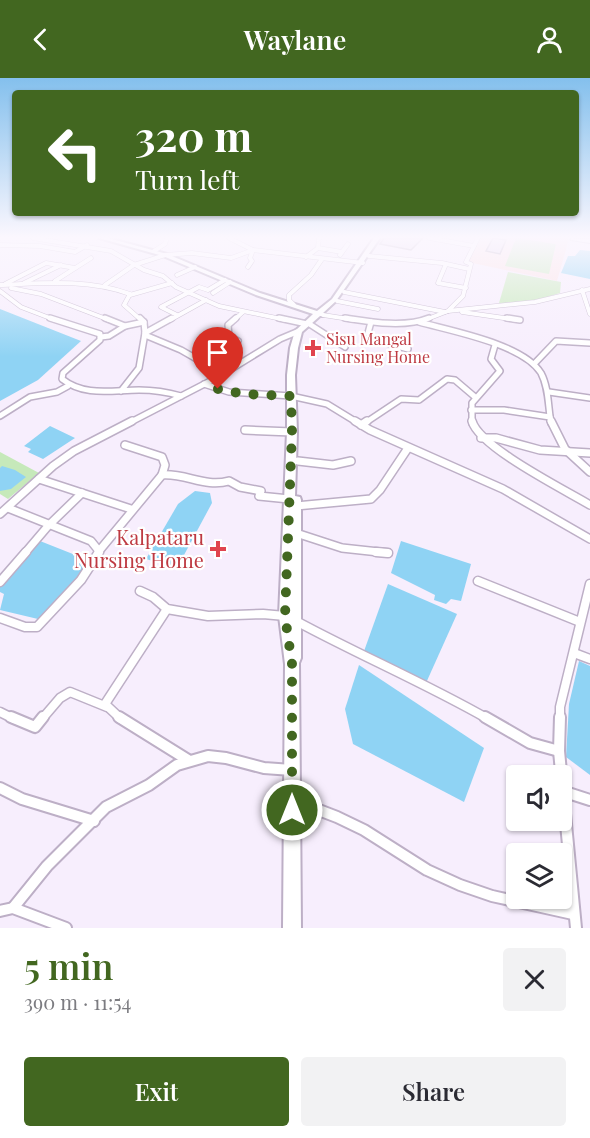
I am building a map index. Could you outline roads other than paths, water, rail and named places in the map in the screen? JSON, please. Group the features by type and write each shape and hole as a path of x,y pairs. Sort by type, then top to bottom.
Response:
{"main road":[{"path":"220,278 274,300 321,315"},
{"path":"321,315 351,278"},
{"path":"292,664 296,654 296,532 292,503 298,461 291,375 299,331 337,300 353,278"},
{"path":"292,928 292,664 285,616 292,503 294,397 301,338 309,324"}],"street":[{"path":"1,288 19,278"},
{"path":"24,284 33,278"},
{"path":"53,282 60,278"},
{"path":"105,285 116,278"},
{"path":"164,278 189,293 227,309 282,317 309,324 319,328 331,340 345,347"},
{"path":"294,305 289,300 289,295 308,278"},
{"path":"440,278 438,283 466,288"},
{"path":"446,312 463,296 468,278"},
{"path":"213,293 228,281"},
{"path":"177,315 161,307 200,287 208,290 228,281"},
{"path":"1,288 53,282 105,285 130,295 172,283"},
{"path":"1,288 31,291 125,326"},
{"path":"1,288 6,298 19,306 95,332 101,337"},
{"path":"419,322 456,310 535,302 590,289"},
{"path":"344,292 446,312"},
{"path":"582,292 590,314"},
{"path":"121,391 139,368 145,334 144,322 124,305 130,295"},
{"path":"145,334 206,300"},
{"path":"337,300 378,309"},
{"path":"456,310 476,316 520,320"},
{"path":"238,341 229,336 228,325 243,312"},
{"path":"321,315 371,322 419,322 495,345 534,364 549,392 550,417 554,430 567,451 590,472"},
{"path":"144,322 125,326 109,336 101,337 63,373 62,380 68,386 94,392 149,390 181,396"},
{"path":"371,322 368,333 372,339 408,349"},
{"path":"0,514 74,451 99,436 224,374 280,339 299,331"},
{"path":"145,334 181,350 224,374"},
{"path":"534,364 556,342 590,343"},
{"path":"495,345 491,359 500,371 488,387 475,397 471,410 475,431 481,438 590,505"},
{"path":"361,425 401,399 419,400 447,379 455,380 475,397"},
{"path":"204,384 237,393 294,397 327,404 361,425 408,448 503,489 590,539"},
{"path":"0,416 30,397 57,392 68,386"},
{"path":"549,392 590,398"},
{"path":"471,410 504,410 550,417"},
{"path":"245,430 292,432"},
{"path":"481,438 496,438 540,450 590,453"},
{"path":"0,618 25,627 37,627 64,599 131,509 162,474 165,465 162,457 125,444"},
{"path":"162,474 174,474 216,484 229,481 240,487 261,491 259,496 292,503 371,499 378,496 392,470 408,448"},
{"path":"298,461 333,465 351,461"},
{"path":"39,479 131,509"},
{"path":"0,582 48,526 82,493"},
{"path":"8,508 48,526 91,541 99,550"},
{"path":"296,532 342,548 388,553"},
{"path":"478,581 580,622"},
{"path":"560,765 560,707 590,584"},
{"path":"140,591 153,597 167,609 208,616 263,614 285,616"},
{"path":"107,707 107,699 167,609"},
{"path":"296,621 358,654 453,699 530,743 559,751"},
{"path":"574,653 590,659"},
{"path":"0,712 34,727 60,698 69,692 107,707 122,720 188,760"},
{"path":"13,909 47,866 106,807 148,785 177,765 208,756 226,758 264,768 292,770"},
{"path":"0,788 22,799 94,821"},
{"path":"572,794 590,800"},
{"path":"292,810 311,807 337,817 363,830 428,870 460,885 492,896 573,914"},
{"path":"566,831 576,928"},
{"path":"0,911 13,909 66,928"}],"water":[{"path":"0,309 81,341 38,380 0,401"},
{"path":"50,426 75,438 43,459 28,452 31,449 24,446"},
{"path":"2,466 26,477 11,489 0,491 0,468"},
{"path":"195,491 210,493 212,503 177,568 146,559 178,504"},
{"path":"40,541 88,560 78,579 51,611 47,610 38,619 0,610 4,594 0,592 0,587"},
{"path":"401,541 471,564 461,601 451,599 446,604 434,600 435,595 391,573"},
{"path":"388,584 457,614 426,683 363,654"},
{"path":"579,661 590,666 590,775 566,757 569,704"},
{"path":"359,665 484,748 464,802 353,744 345,709"}],"place":[{"name":"Sisu Mangal Nursing Home","path":"313,348"},
{"name":"Kalpataru Nursing Home","path":"218,549"}]}
